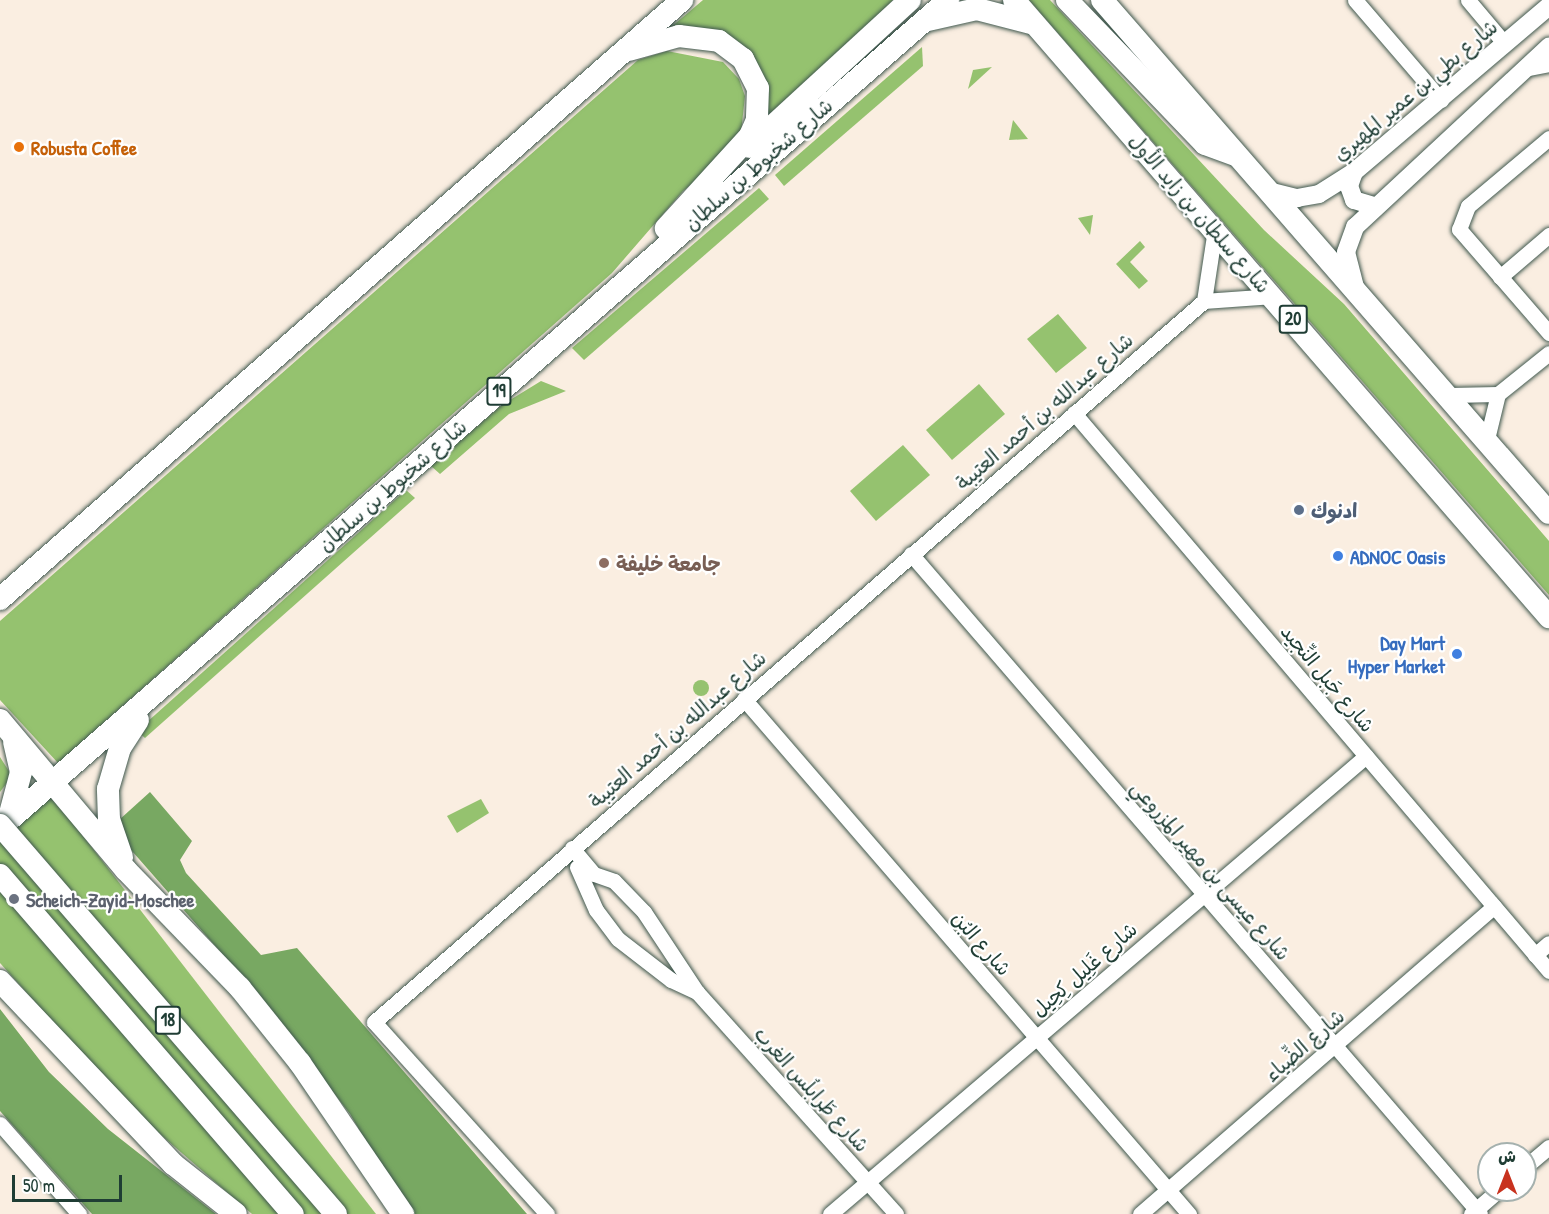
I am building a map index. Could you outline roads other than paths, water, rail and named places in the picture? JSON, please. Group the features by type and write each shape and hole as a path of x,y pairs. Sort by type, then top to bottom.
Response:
{"main road":[{"path":"0,599 10,583 682,0"},
{"path":"702,213 734,164 910,0"},
{"name":"شارع شخبوط بن سلطان","path":"3,825 53,786 644,262 948,0"},
{"name":"شارع سلطان بن زايد الأول","path":"1014,0 1215,229 1549,617"},
{"path":"1067,0 1205,144 1237,155"},
{"path":"1102,0 1357,293 1450,395 1549,513"},
{"path":"924,21 977,9 1034,24"},
{"path":"627,50 679,36 718,41 747,66 760,102 750,136 674,218 644,262"},
{"path":"126,870 109,820 108,789 120,748 150,700"},
{"path":"6,727 53,786 126,870 240,988 294,1056 403,1214"},
{"path":"3,825 21,772 6,727"},
{"name":"18","path":"3,825 336,1214"},
{"name":"18","path":"0,875 293,1214"},
{"path":"2,985 173,1164 236,1214"}],"street":[{"path":"1355,0 1440,100"},
{"path":"1468,0 1505,44"},
{"name":"شارع بطي بن عمير المهيري","path":"1268,191 1297,198 1319,194 1353,172 1549,6"},
{"path":"1357,293 1346,252 1355,227 1374,206 1549,47"},
{"path":"1524,69 1549,64"},
{"path":"1549,138 1468,206 1459,229 1549,333"},
{"path":"1353,172 1349,186 1354,200 1374,206"},
{"path":"1215,229 1204,301 1273,296"},
{"path":"1500,277 1549,235"},
{"name":"شارع عبدالله بن أحمد العتيبة","path":"547,1214 374,1022 568,851 1204,301"},
{"path":"1487,439 1498,394 1549,353"},
{"path":"1450,395 1498,394"},
{"name":"شارع جَبل النِّجيد","path":"1074,413 1549,971"},
{"name":"شارع عيسى بن مهير المزروعي","path":"911,554 1476,1212"},
{"name":"شارع البُن","path":"744,699 1189,1214"},
{"name":"شارع غَلِيل كِحِيل","path":"830,1214 1366,756"},
{"name":"شارع طَرابلُس الغرب","path":"568,851 584,875 593,904 618,939 671,980 697,992"},
{"name":"شارع طَرابلُس الغرب","path":"568,851 594,874 614,881 644,912 697,992 896,1214"},
{"name":"شارع الضِّياء","path":"1140,1214 1494,906"},
{"path":"1536,955 1549,943"},
{"path":"0,1124 79,1214"},
{"path":"1537,1157 1549,1147"}],"place":[{"name":"Robusta Coffee","path":"19,147"},
{"name":"ادنوك","path":"1299,510"},
{"name":"ADNOC Oasis","path":"1338,556"},
{"name":"جامعة خليفة","path":"604,563"},
{"name":"Day Mart Hyper Market","path":"1457,654"},
{"name":"Scheich-Zayid-Moschee","path":"14,899"}]}
